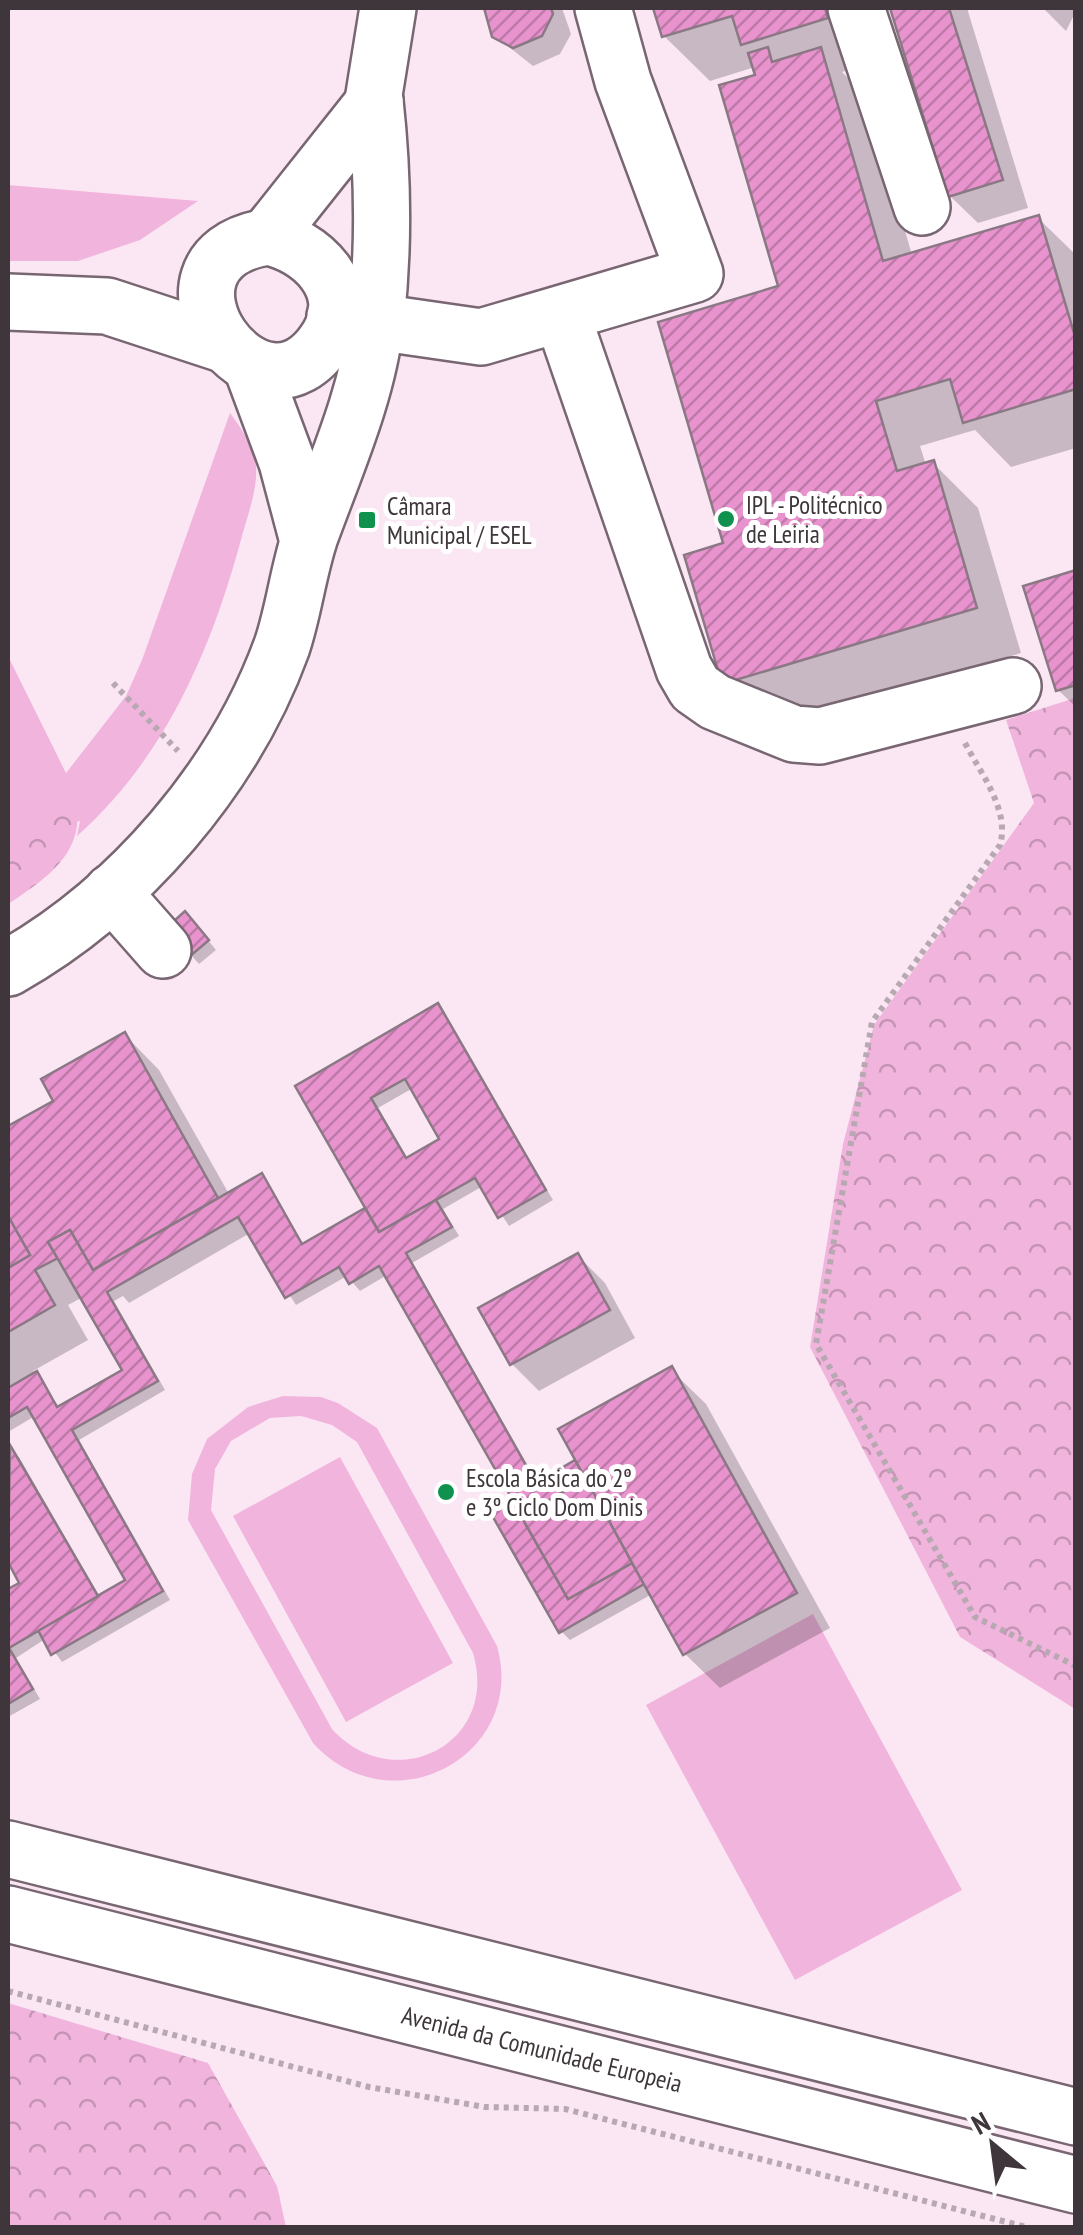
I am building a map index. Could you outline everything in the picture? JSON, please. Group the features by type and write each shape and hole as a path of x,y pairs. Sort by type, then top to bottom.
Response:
{"main road":[{"path":"8,968 67,930 112,892 209,783 247,721 282,646 308,541 339,317 382,165 375,101 388,8"},
{"path":"339,317 481,337 695,274 623,81 603,8"},
{"path":"856,8 922,208"},
{"path":"308,541 288,462 237,354 206,305 210,276 234,247 268,236 375,101"},
{"path":"268,236 307,250 339,317"},
{"path":"107,306 210,276"},
{"path":"20,303 107,306 185,328 280,370 297,367 339,317"},
{"path":"562,315 684,669 695,688 768,725 820,736 1013,686"},
{"path":"112,892 163,950"},
{"path":"8,1850 1076,2117"},
{"name":"Avenida da Comunidade Europeia","path":"8,1914 1076,2185"}],"path":[{"path":"113,683 209,783"},
{"path":"944,703 1000,811 1004,831 1000,845 872,1022 816,1344 975,1617 1076,1666"},
{"path":"8,1992 369,2088 485,2108 565,2108 1030,2228"}],"green space":[{"path":"8,185 198,201 140,240 78,261 8,261"},
{"path":"230,413 253,454 255,488 216,619 182,698 136,772 77,836 80,821 34,831 8,847 8,656 66,773 126,696"},
{"path":"1076,698 1075,1709 960,1637 810,1347 843,1144 874,1025 1034,803 1006,720"},
{"path":"76,802 78,820 69,850 49,874 8,904 8,847"},
{"path":"283,1396 321,1397 377,1428 497,1646 501,1685 492,1719 473,1747 446,1768 414,1779 379,1779 345,1768 313,1743 188,1520 192,1474 207,1439 248,1407","holes":["301,1416 332,1425 357,1442 473,1653 477,1685 471,1713 457,1735 436,1751 411,1759 384,1759 357,1749 332,1729 211,1510 215,1469 231,1441 270,1418"]},
{"path":"340,1457 453,1663 346,1722 233,1516"},
{"path":"813,1614 962,1890 795,1980 646,1705"},
{"path":"8,2003 208,2063 277,2186 286,2227 8,2227"}],"building":[{"path":"484,8 551,8 553,14 542,36 513,48 492,37"},
{"path":"653,8 825,8 828,18 741,45 732,16 662,37"},
{"path":"890,8 949,8 1003,180 948,197"},
{"path":"768,47 772,62 821,47 883,261 1039,215 1076,340 1076,389 963,423 950,379 876,401 897,471 934,460 977,608 722,684 684,555 723,543 658,322 778,286 719,85 755,75 748,53"},
{"path":"1076,570 1076,685 1056,691 1023,586"},
{"path":"185,911 209,940 189,957 165,929"},
{"path":"438,1003 546,1190 498,1218 475,1178 379,1232 295,1086","holes":["405,1079 439,1139 406,1158 371,1098"]},
{"path":"125,1032 218,1198 93,1270 70,1230 48,1242 58,1258 35,1270 55,1305 8,1332 8,1268 30,1255 8,1216 8,1126 53,1101 41,1079"},
{"path":"262,1173 302,1244 365,1208 379,1232 436,1200 452,1227 406,1253 536,1483 575,1460 586,1479 521,1516 568,1599 632,1563 644,1584 559,1633 489,1510 511,1497 379,1266 349,1284 339,1267 285,1298 238,1217 107,1292 158,1381 72,1430 163,1591 51,1655 38,1630 125,1580 27,1407 8,1418 8,1388 37,1371 57,1407 122,1370 48,1242 70,1230 93,1270"},
{"path":"8,1216 30,1255 8,1268"},
{"path":"578,1253 610,1310 510,1365 478,1308"},
{"path":"672,1366 797,1593 683,1655 558,1429"},
{"path":"10,1445 98,1596 9,1648 33,1689 8,1704 8,1589 19,1583 8,1562"},
{"path":"586,1479 632,1563 568,1599 521,1516"}],"place":[{"name":"IPL - Politécnico de Leiria","path":"726,519"},
{"name":"Câmara Municipal / ESEL","path":"367,520"},
{"name":"Escola Básica do 2º e 3º Ciclo Dom Dinis","path":"446,1492"}]}
